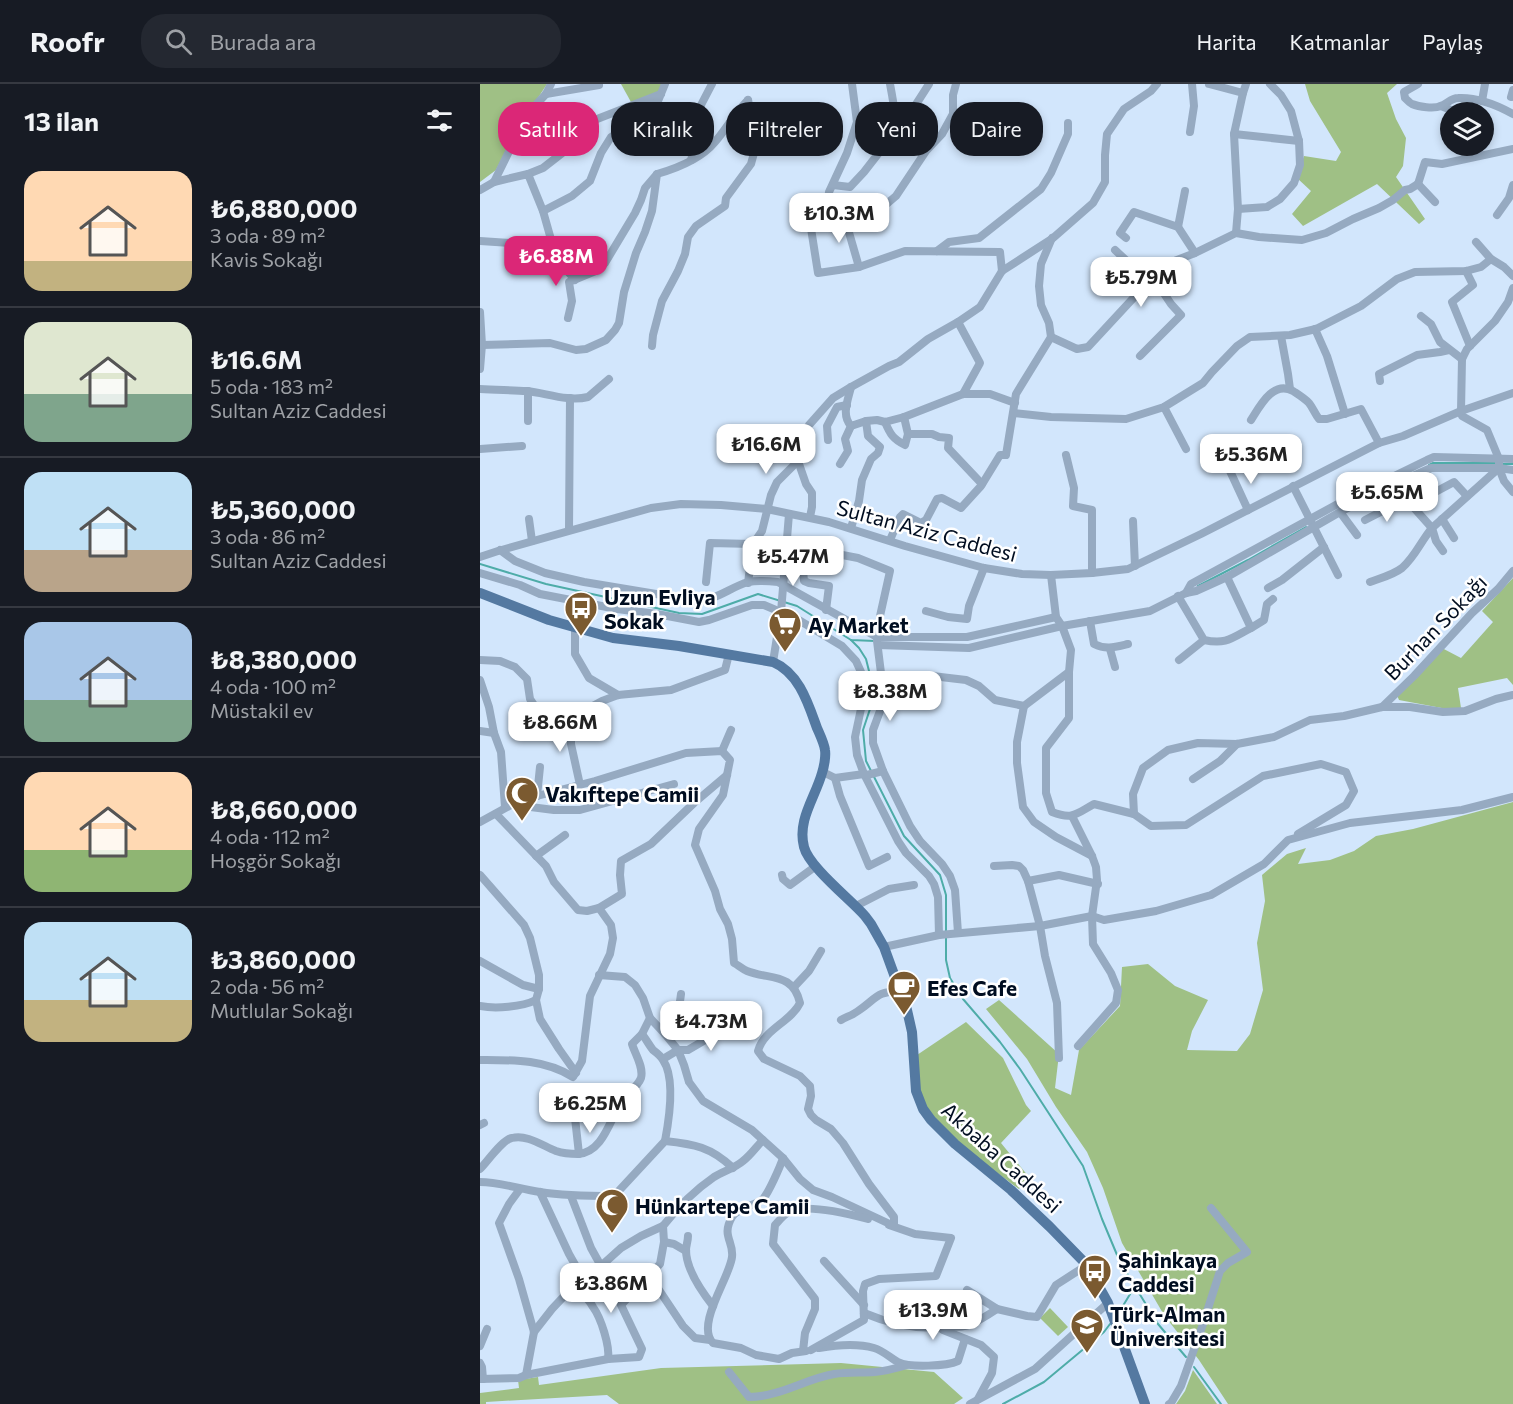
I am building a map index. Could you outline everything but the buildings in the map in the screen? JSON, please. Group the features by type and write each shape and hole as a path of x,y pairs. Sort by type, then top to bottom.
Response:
{"main road":[{"name":"Akbaba Caddesi","path":"480,593 575,628 613,638 772,662 782,665 800,686 825,751 823,772 806,812 802,833 805,850 816,866 871,924 884,947 907,1010 912,1032 916,1091 922,1109 955,1144 1011,1190 1087,1265 1108,1303 1145,1404"}],"street":[{"path":"494,182 523,123 546,94 550,84"},
{"path":"657,102 665,84"},
{"path":"703,102 712,84"},
{"path":"852,84 856,122 847,153 828,199 810,222 818,273 860,267 905,251 999,252 1002,272"},
{"path":"891,84 893,102"},
{"path":"917,102 929,84"},
{"path":"828,199 848,216 854,216 883,207 896,196 926,151 942,134 953,114 953,95 956,84"},
{"path":"810,517 812,494 798,461 801,444 809,425 833,398 899,362 928,339 980,307 1002,272 1053,238 1093,203 1105,182 1107,134 1124,109 1151,91 1157,84"},
{"path":"1190,132 1194,106 1192,84"},
{"path":"1209,84 1245,88 1234,134 1238,209 1236,233"},
{"path":"1238,209 1267,207 1280,199 1294,183 1300,165 1299,141 1291,111 1281,95 1270,84"},
{"path":"1418,84 1404,92 1405,98 1412,104 1425,107 1440,106"},
{"path":"1482,100 1485,84"},
{"path":"546,94 599,85"},
{"path":"480,189 494,182 543,168 575,143 592,121 661,94"},
{"path":"1447,102 1457,98 1482,100 1513,114"},
{"path":"568,318 572,301 569,282 598,270 605,263 642,200 645,188 657,174 699,157 716,141 737,111 748,100 757,142 751,164 726,198 725,206 696,226 688,237 685,254 662,301 652,346"},
{"path":"937,251 949,242 979,238 1041,189 1068,134 1068,123"},
{"path":"1234,134 1299,141"},
{"path":"543,211 572,195 590,181 601,153 611,137"},
{"path":"1051,337 1077,349 1088,347 1164,265 1236,233 1302,240 1326,233 1379,208 1418,184 1425,162 1442,164 1513,149"},
{"path":"691,160 692,156"},
{"path":"833,185 850,187 876,156"},
{"path":"528,174 543,211 552,243 575,280"},
{"path":"481,344 550,343 576,350 604,342 619,323 627,282 652,211 657,174"},
{"path":"1418,184 1435,202"},
{"path":"1497,214 1509,198 1513,185"},
{"path":"1178,227 1185,191"},
{"path":"1126,238 1120,233 1134,212 1178,227 1195,253"},
{"path":"848,216 848,229 860,267"},
{"path":"890,540 903,514 921,523 926,520 937,499 942,498 961,508 982,484 1000,455 1006,455 1008,452 1016,394 1051,337 1049,323 1041,305 1039,286 1041,264 1053,238"},
{"path":"480,241 552,243"},
{"path":"1476,242 1491,259 1513,276"},
{"path":"1115,250 1129,263 1153,275 1180,315 1140,356"},
{"path":"840,464 848,451 845,439 851,426 866,421 885,422 904,417 963,394 990,394 1015,408 1051,417 1126,419 1164,408 1203,383 1237,346 1250,337 1281,336 1315,329 1360,306 1397,279 1415,272 1466,271 1481,267 1491,259"},
{"path":"1466,271 1473,285 1452,302 1470,346"},
{"path":"1513,288 1508,302 1495,321 1470,346 1462,359 1461,411 1462,416 1487,430 1504,481 1513,492"},
{"path":"480,312 480,369"},
{"path":"1422,316 1431,324 1440,342 1462,359"},
{"path":"958,322 980,363 963,394"},
{"path":"1315,329 1327,356 1345,414"},
{"path":"1281,336 1290,389"},
{"path":"1380,381 1379,374 1417,355 1449,350"},
{"path":"480,389 528,391 570,398 588,397 609,379"},
{"path":"851,387 845,415 851,426"},
{"path":"1251,420 1274,390 1290,389 1310,404 1319,419 1327,419 1361,409 1379,443"},
{"path":"528,391 528,421"},
{"name":"Sultan Aziz Caddesi","path":"480,557 645,509 681,504 767,509 810,517 984,568 1022,574 1092,573 1128,569 1379,443 1403,436 1461,411 1513,393"},
{"path":"569,530 570,398"},
{"path":"828,440 827,426 837,407 847,405"},
{"path":"1164,408 1186,449"},
{"path":"885,422 896,441 905,445 908,434 904,417"},
{"path":"850,528 859,501 862,480 871,459 878,453 880,447 868,436 866,421"},
{"path":"908,434 932,434 949,438 948,448 982,484"},
{"path":"480,449 522,446"},
{"path":"1066,455 1074,488 1073,506 1092,510 1092,573"},
{"path":"500,550 515,561 545,573 584,582 698,601 723,594 748,583 777,582 783,588 826,610 877,641 969,648 1062,626 1150,611 1227,577 1345,500 1434,458 1499,463 1513,470"},
{"path":"1182,595 1191,584 1311,524 1431,468 1499,463 1513,459"},
{"path":"748,583 753,544 762,531 771,495 777,482 798,461"},
{"path":"1370,582 1402,568 1432,528 1499,463"},
{"path":"1230,471 1248,510"},
{"path":"1411,505 1454,482 1467,496"},
{"path":"1293,486 1338,575"},
{"path":"1365,520 1406,499 1432,528 1436,541 1443,551"},
{"path":"1340,512 1357,535"},
{"path":"772,662 782,610 789,514"},
{"path":"529,519 532,541"},
{"path":"1442,519 1454,538"},
{"path":"1133,521 1135,566"},
{"path":"706,582 710,543 753,544"},
{"path":"480,546 480,557"},
{"path":"1268,588 1324,548"},
{"path":"786,555 832,553 858,558 890,571 880,616"},
{"path":"806,555 803,570 804,581 829,586 826,610"},
{"path":"966,637 969,606 984,568"},
{"name":"Burhan Sokağı","path":"1382,706 1414,676 1513,571"},
{"path":"480,573 520,585 540,594 699,622 752,605 764,605 782,610 848,650 861,672 862,704 855,745 898,842 934,884 938,897 941,934"},
{"path":"884,947 941,934 1040,927 1092,916 1104,920 1156,911 1211,895 1264,864 1288,840 1346,806 1354,791 1346,772 1321,764 1263,776 1186,825 1151,826 1134,814 1094,804 1072,816 1052,812 1046,793 1046,748 1069,718 1071,650 1056,617 1051,574"},
{"path":"1227,577 1251,628"},
{"path":"1182,595 1204,640"},
{"path":"1204,640 1217,643 1226,641 1251,628 1264,620 1267,604 1273,598"},
{"path":"926,611 967,620"},
{"path":"877,641 966,637 1056,617"},
{"path":"1090,621 1094,644 1110,649 1128,644"},
{"path":"575,628 575,654 589,678 618,695"},
{"path":"1179,660 1204,640"},
{"path":"877,641 883,690 880,711 873,730 873,743 881,771 915,834 950,876 955,890 957,933"},
{"path":"1110,649 1115,667"},
{"path":"480,660 500,661 515,667 526,680 530,699 538,711 550,720 564,721 618,695 671,690 724,670 729,654"},
{"path":"1069,672 1024,706 1017,742 1017,763 1023,807 1034,822 1056,837 1092,856"},
{"path":"883,676 924,675 966,681 979,686 995,700 1024,706"},
{"path":"480,680 501,752 508,806"},
{"path":"1134,814 1133,794 1143,768 1168,750 1198,743 1237,744 1274,737 1310,720 1344,716 1382,706 1443,712 1465,711 1513,695"},
{"path":"572,718 571,744 580,785"},
{"path":"722,751 731,730"},
{"path":"480,731 494,733"},
{"path":"1193,779 1221,761 1237,744"},
{"path":"480,822 508,806 537,796 686,753 722,751"},
{"path":"722,751 730,760 723,795 699,829 695,845 728,924 734,963 747,971 780,978 794,987 800,1002 796,1010 759,1045 758,1051 764,1059 800,1076 810,1086 811,1096 808,1109 811,1115 831,1129 843,1143 869,1184 894,1217 894,1226"},
{"path":"537,796 540,767"},
{"path":"823,772 835,778 881,771"},
{"path":"496,814 546,866 554,882 578,910 587,911 599,908 622,894 621,861 651,844 728,774"},
{"path":"835,778 840,796 869,866 887,857"},
{"path":"508,806 580,810 674,784"},
{"path":"1288,840 1350,823 1462,810 1513,797"},
{"path":"1072,816 1096,867 1097,884 1092,916 1093,944 1111,973 1118,990 1116,1003 1078,1046"},
{"path":"536,856 566,835"},
{"path":"994,866 1012,864 1019,866 1028,881 1057,1003 1059,1058"},
{"path":"782,875 790,885 816,866"},
{"path":"480,875 524,925 539,975 536,1000 540,1019 575,1075"},
{"path":"1028,881 1059,875 1097,884"},
{"path":"856,906 889,889 914,885"},
{"path":"575,1075 582,1061 590,996 610,954 613,938 610,924 599,908"},
{"path":"794,987 809,970 821,951"},
{"path":"480,961 523,985 539,989"},
{"path":"599,975 625,977 634,985 643,998 650,1018 678,1050 689,1082 703,1101 752,1130 813,1190 915,1234 951,1238 936,1276 879,1279 865,1284 863,1291 864,1320 807,1351"},
{"path":"841,1020 880,994 889,991 901,992"},
{"path":"665,1034 679,1012 681,994"},
{"path":"481,1007 528,1004 536,1000"},
{"path":"481,1167 509,1138 517,1137 534,1141 558,1152 579,1154 590,1151 601,1139 626,1095 640,1080 642,1070 632,1044 642,1034 650,1018"},
{"path":"663,1059 678,1050 688,1050 734,1023"},
{"path":"480,1182 495,1182 520,1189 572,1196 614,1196 664,1141 670,1112 670,1079 663,1059 651,1048 642,1034"},
{"path":"480,1060 520,1060 561,1069 575,1075"},
{"path":"575,1118 579,1154"},
{"path":"534,1332 582,1276 601,1266 621,1248 663,1226 698,1189 717,1175 744,1161 763,1140"},
{"path":"664,1141 692,1144 721,1157 733,1168"},
{"path":"710,1340 707,1332 713,1306 732,1257 732,1247 726,1232 733,1216 763,1199 783,1158"},
{"path":"520,1189 499,1223 519,1279 534,1332 526,1375"},
{"path":"540,1192 582,1276"},
{"path":"572,1196 591,1248 601,1266"},
{"path":"1169,1404 1181,1386 1220,1271 1228,1263 1247,1252 1211,1208"},
{"path":"807,1351 805,1333 815,1309 815,1299 773,1244 775,1225 786,1214 794,1210 811,1210 837,1211 894,1226"},
{"path":"480,1363 481,1379 519,1378 608,1359 639,1357 642,1349 621,1305 660,1264 664,1242 663,1226"},
{"path":"688,1236 686,1251 690,1268 699,1287 713,1306"},
{"path":"664,1242 674,1244 686,1251"},
{"path":"824,1261 864,1309 884,1322 914,1328 966,1326 997,1309"},
{"path":"967,1290 997,1309 1037,1317 1056,1285 1087,1265"},
{"path":"649,1275 683,1326 695,1338 779,1359 792,1353 840,1345 871,1347 907,1365"},
{"path":"574,1284 595,1309 610,1350 608,1359"},
{"path":"974,1402 1035,1369 1108,1303"},
{"path":"940,1328 981,1345 994,1357 992,1373 974,1402"},
{"path":"480,1346 487,1329"},
{"path":"729,1372 749,1397 756,1397 783,1392 832,1374 877,1372 907,1365 952,1364 958,1360 965,1339"}],"green space":[{"path":"480,84 547,84 535,102 498,102 498,156 503,156 496,170 480,182"},
{"path":"621,84 662,84 659,92 631,102"},
{"path":"1305,84 1397,84 1387,93 1396,119 1406,138 1403,166 1396,177 1425,219 1419,224 1377,184 1303,226 1292,214 1311,191 1297,178 1304,156 1336,161 1341,152 1310,101"},
{"path":"1513,578 1513,685 1507,678 1458,688 1461,708 1447,709 1399,700 1396,693 1440,647 1461,658 1493,622 1482,611"},
{"path":"1513,802 1513,1404 1228,1404 1199,1360 1164,1315 1122,1243 1103,1188 1087,1152 1027,1059 986,1009 999,1000 1059,1054 1055,1088 1071,1095 1079,1050 1120,1006 1122,967 1148,964 1175,986 1208,1000 1192,1031 1187,1050 1237,1051 1250,1034 1263,990 1257,943 1265,901 1262,875 1287,854 1306,848 1298,864 1330,860 1354,851 1376,836 1413,829"},
{"path":"966,1022 1003,1058 1031,1111 1001,1143 1029,1177 1019,1189 947,1132 934,1119 919,1093 917,1055"},
{"path":"1050,1308 1068,1327 1058,1336 1040,1318"},
{"path":"841,1363 934,1372 963,1398 954,1404 619,1404 607,1395 480,1404 480,1393 519,1388 518,1380 538,1377 539,1385 661,1368"},
{"path":"1193,1370 1217,1404 1176,1404 1185,1391"}],"waterway":[{"path":"1429,465 1433,463 1495,463"},
{"path":"1501,464 1513,464"},
{"path":"1198,586 1306,527"},
{"path":"480,564 546,584 679,613 702,614 758,594 797,606 851,640 875,641"},
{"path":"851,640 866,659 870,675 872,703 863,730 866,761 904,836 940,875 946,895 946,960 950,978 963,999 1020,1069 1083,1166 1120,1262 1158,1324 1186,1357"},
{"path":"1118,1314 1135,1286"},
{"path":"1003,1404 1044,1382 1104,1332 1110,1324"},
{"path":"1194,1367 1221,1404"}],"place":[{"name":"Uzun Evliya Sokak","path":"581,637"},
{"name":"Ay Market","path":"785,653"},
{"name":"Vakıftepe Camii","path":"522,822"},
{"name":"Efes Cafe","path":"904,1016"},
{"name":"Hünkartepe Camii","path":"612,1234"},
{"name":"Şahinkaya Caddesi","path":"1095,1300"},
{"name":"Türk-Alman Üniversitesi","path":"1087,1354"}]}
